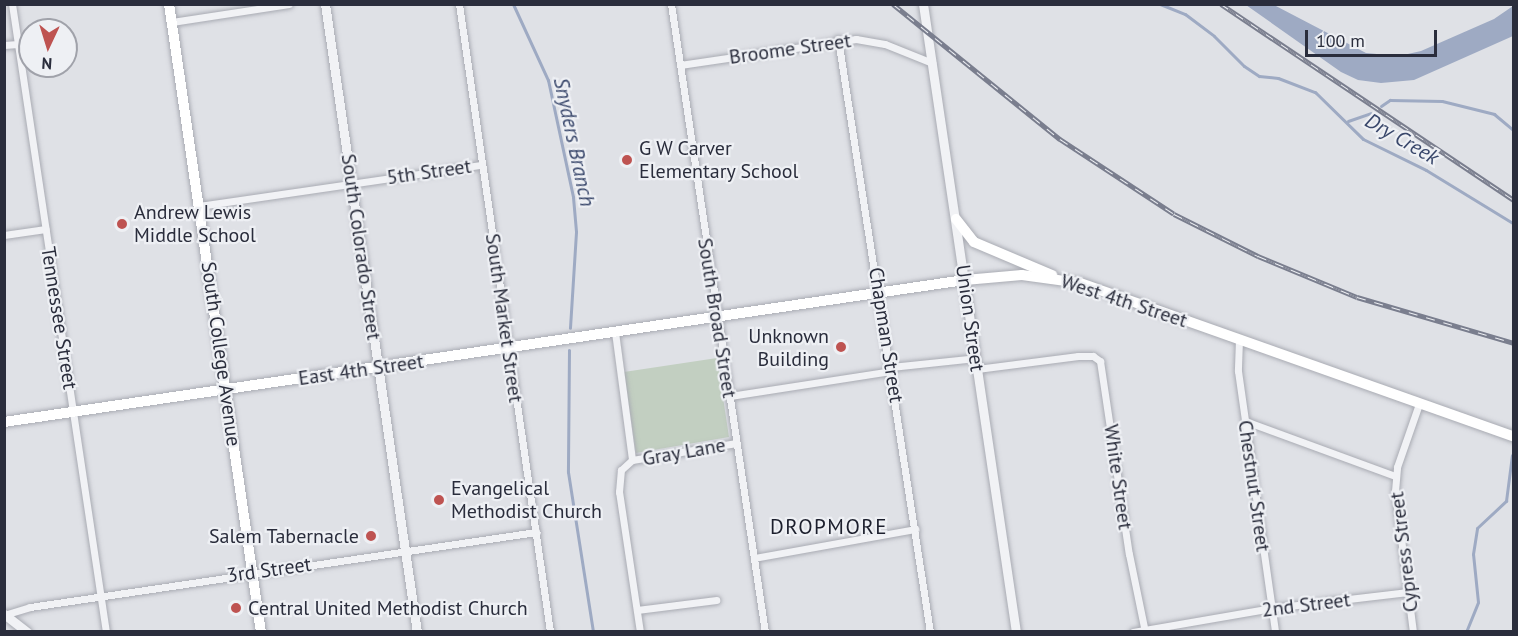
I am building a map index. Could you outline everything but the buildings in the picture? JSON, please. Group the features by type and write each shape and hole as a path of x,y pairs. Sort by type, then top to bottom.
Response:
{"main road":[{"name":"South College Avenue","path":"169,4 261,632"},
{"path":"956,219 974,242 1060,279"},
{"name":"West 4th Street","path":"717,317 965,280 1022,275 1060,279 1239,339 1514,437"},
{"name":"East 4th Street","path":"4,422 717,317"}],"street":[{"name":"Tennessee Street","path":"12,4 18,44"},
{"path":"172,22 289,4"},
{"name":"South Colorado Street","path":"325,4 417,632"},
{"name":"South Market Street","path":"459,4 550,632"},
{"name":"South Broad Street","path":"671,4 765,632"},
{"name":"Union Street","path":"923,4 1016,632"},
{"name":"Broome Street","path":"680,65 838,39 885,44 932,63"},
{"name":"Chapman Street","path":"838,39 892,369 930,632"},
{"path":"4,45 18,44"},
{"name":"Tennessee Street","path":"23,78 106,632"},
{"name":"5th Street","path":"199,206 481,165"},
{"path":"4,235 46,228"},
{"path":"615,332 632,460"},
{"name":"Chestnut Street","path":"1239,339 1245,421 1275,632"},
{"name":"White Street","path":"977,369 1093,356 1101,364 1129,554 1145,631"},
{"path":"730,396 892,369 976,358"},
{"name":"Cypress Street","path":"1413,632 1395,476 1419,404"},
{"path":"1245,421 1395,476"},
{"name":"Gray Lane","path":"637,610 620,492 621,470 632,460 737,443"},
{"path":"754,558 915,529"},
{"name":"3rd Street","path":"5,615 13,610 252,572 536,532"},
{"name":"2nd Street","path":"1133,632 1272,608 1408,592"},
{"path":"640,632 637,610 716,600"},
{"path":"5,615 27,632"}],"green space":[{"path":"717,358 729,437 636,453 624,372"}],"water":[{"path":"1246,5 1274,5 1366,53 1399,56 1421,51 1494,19 1513,6 1513,36 1414,80 1381,83 1358,80 1341,72"}],"waterway":[{"name":"Snyders Branch","path":"513,4 548,80 573,197 576,232 570,328"},
{"name":"Dry Creek","path":"1160,4 1185,14 1214,36 1244,66 1259,76 1278,78 1315,92 1363,139 1426,170 1514,224"},
{"path":"1381,106 1390,100 1442,101 1494,114 1514,131"},
{"path":"1348,121 1371,113"},
{"name":"Snyders Branch","path":"569,350 568,472 593,632"},
{"name":"Dry Creek","path":"1466,632 1478,602 1473,554 1477,528 1506,501 1512,455"}],"railway":[{"path":"893,4 1060,139 1174,214 1258,256 1357,297 1514,343"},
{"path":"1221,4 1514,200"}],"place":[{"name":"G W Carver Elementary School","path":"627,160"},
{"name":"Andrew Lewis Middle School","path":"122,224"},
{"name":"Unknown Building","path":"841,347"},
{"name":"Evangelical Methodist Church","path":"439,500"},
{"name":"Salem Tabernacle","path":"371,536"},
{"name":"Central United Methodist Church","path":"236,608"}],"district":[{"name":"DROPMORE","path":"829,527"}]}
